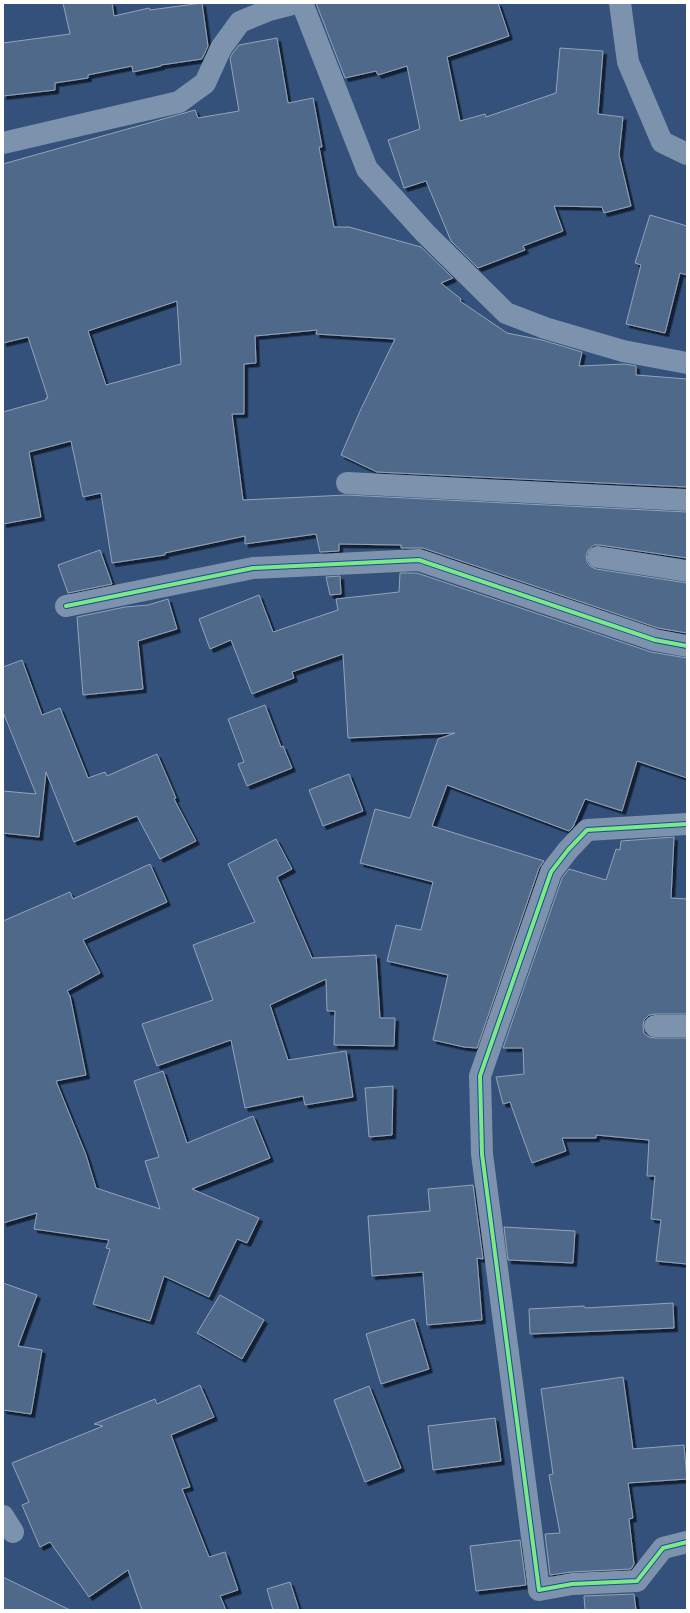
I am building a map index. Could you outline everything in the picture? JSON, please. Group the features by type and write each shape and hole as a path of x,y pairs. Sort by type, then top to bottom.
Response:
{"street":[{"path":"3,143 179,102 206,83 221,48 240,22 268,10 296,3"},
{"path":"302,3 367,169 425,233 506,313 545,328 623,351 687,363"},
{"path":"620,3 628,62 662,142 687,154"},
{"path":"347,483 687,500"},
{"path":"598,557 687,571"},
{"path":"66,606 253,568 419,560 655,640 687,646"},
{"path":"687,824 587,830 568,850 551,872 480,1076 482,1154 539,1590 572,1584 637,1581 663,1548 687,1542"},
{"path":"655,1026 687,1026"}],"building":[{"path":"63,3 112,3 114,16 149,8 150,10 202,3 208,46 202,59 161,65 133,72 132,66 88,75 88,78 55,83 55,90 3,96 3,43 70,34"},
{"path":"316,3 498,3 509,36 447,57 460,121 485,114 486,117 556,93 560,48 603,51 598,114 623,117 619,155 631,206 604,213 602,207 554,206 563,231 523,246 525,250 478,268 451,241 426,181 404,188 388,140 420,129 407,66 378,75 376,71 345,78"},
{"path":"277,38 288,103 313,98 322,147 319,147 334,227 349,227 421,247 453,278 441,283 461,299 460,301 507,333 542,340 582,352 579,366 625,364 636,366 636,375 687,379 687,487 377,472 341,455 360,411 395,339 316,334 317,330 255,336 256,363 244,364 244,414 232,414 243,500 346,495 687,512 687,558 600,545 594,545 589,549 586,555 587,562 590,566 596,569 687,583 687,633 658,628 423,548 401,548 401,545 339,544 339,551 320,552 316,534 245,544 245,536 165,553 165,555 112,563 101,493 83,497 71,441 29,452 41,517 3,524 3,412 46,400 46,398 48,398 28,337 3,343 3,164 195,110 198,118 239,111 230,58 239,45","holes":["177,301 181,364 106,385 88,331"]},
{"path":"650,215 687,226 687,275 680,273 665,333 626,324 641,265 635,263"},
{"path":"100,550 112,584 68,593 58,565"},
{"path":"400,573 417,573 651,652 687,658 687,778 637,761 622,811 585,799 573,827 569,831 447,785 432,826 544,861 539,868 477,1048 464,1047 433,1040 448,975 387,961 396,925 421,930 433,882 360,863 375,809 410,818 438,739 455,733 348,738 343,654 292,672 294,678 252,694 231,640 210,649 199,619 259,595 273,632 338,610 336,599 399,592"},
{"path":"340,576 341,594 330,595 326,577"},
{"path":"168,599 177,629 138,641 143,689 83,695 77,617 125,607 148,605"},
{"path":"22,660 42,715 60,708 88,778 105,772 107,776 157,754 176,798 174,799 196,841 160,859 137,816 74,842 46,772 39,837 3,833 3,791 36,794 3,712 3,667"},
{"path":"265,705 281,747 283,746 292,768 247,786 238,764 244,762 228,719"},
{"path":"349,774 363,811 323,826 309,790"},
{"path":"674,837 671,898 687,899 687,1014 649,1015 644,1020 643,1026 644,1033 649,1037 687,1038 687,1264 656,1261 661,1220 651,1219 655,1176 647,1176 649,1140 596,1135 596,1138 562,1138 566,1151 532,1163 510,1102 503,1104 496,1077 524,1074 523,1048 503,1048 562,878 569,869 606,880 616,849 620,850 621,841"},
{"path":"276,839 292,869 277,877 312,958 376,955 380,1018 395,1018 394,1046 334,1045 335,1011 327,1011 326,979 270,1005 288,1060 346,1051 353,1097 305,1105 303,1096 245,1108 231,1040 157,1066 142,1024 213,1000 193,945 255,922 228,864"},
{"path":"150,864 167,902 83,940 100,973 67,991 70,996 86,1075 56,1081 86,1155 96,1188 160,1209 145,1161 159,1157 134,1081 163,1071 187,1143 253,1116 270,1158 192,1189 259,1218 247,1243 237,1239 209,1297 164,1276 150,1321 93,1304 110,1249 106,1248 109,1240 34,1229 37,1213 3,1223 3,921 70,892 73,899"},
{"path":"393,1086 392,1135 369,1137 365,1088"},
{"path":"473,1185 483,1259 477,1258 482,1320 427,1325 423,1272 372,1276 368,1216 430,1211 428,1189"},
{"path":"504,1227 575,1231 573,1263 508,1260"},
{"path":"3,1283 37,1295 18,1346 42,1350 31,1414 3,1410"},
{"path":"220,1295 264,1320 242,1359 197,1333"},
{"path":"673,1303 674,1328 530,1334 529,1309 584,1306 585,1308"},
{"path":"414,1319 429,1369 381,1384 366,1334"},
{"path":"623,1377 633,1449 684,1445 687,1479 628,1483 633,1518 629,1519 634,1564 631,1569 571,1572 550,1575 545,1534 560,1533 549,1475 553,1474 541,1389"},
{"path":"200,1385 214,1417 171,1435 190,1487 182,1489 209,1557 225,1552 238,1590 220,1596 226,1610 142,1610 128,1570 89,1597 50,1542 40,1547 22,1505 29,1502 12,1463 103,1426 94,1424 155,1399 157,1404"},
{"path":"369,1386 401,1468 365,1482 334,1400"},
{"path":"495,1418 501,1461 433,1470 428,1426"},
{"path":"520,1540 526,1585 476,1591 470,1546"},
{"path":"3,1577 70,1610 3,1610"},
{"path":"290,1582 299,1610 273,1610 267,1589"},
{"path":"634,1594 636,1610 585,1610 584,1596"}],"cycle path":[{"path":"66,606 253,568 419,560 655,640 687,646"},
{"path":"687,824 587,830 568,850 551,872 480,1076 482,1154 539,1590 572,1584 637,1581 663,1548 687,1542"}]}
